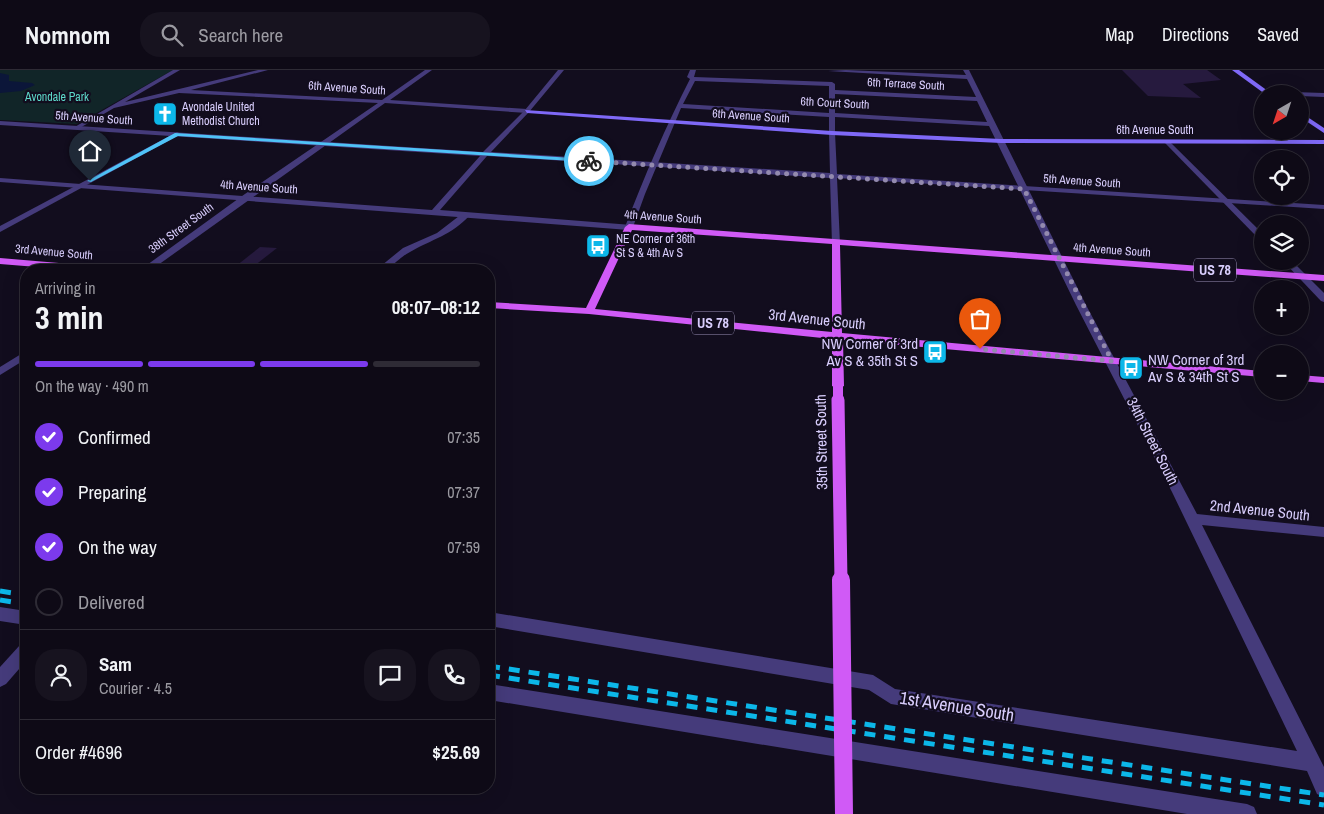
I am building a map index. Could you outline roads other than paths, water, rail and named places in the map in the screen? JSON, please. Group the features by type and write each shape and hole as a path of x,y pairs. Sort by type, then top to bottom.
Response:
{"main road":[{"path":"1235,70 1257,85"},
{"name":"6th Avenue South","path":"526,111 832,133 1001,141 1324,142"},
{"path":"1309,120 1324,131"},
{"path":"589,311 629,227"},
{"name":"4th Avenue South","path":"629,227 836,244 1324,278"},
{"name":"35th Street South","path":"836,244 844,814"},
{"name":"3rd Avenue South","path":"0,260 42,264"},
{"name":"3rd Avenue South","path":"495,305 589,311 837,336 1254,373"},
{"path":"1309,379 1324,380"}],"street":[{"path":"76,128 177,70"},
{"path":"113,107 265,70"},
{"name":"38th Street South","path":"154,264 244,198 429,70"},
{"path":"434,212 561,70"},
{"path":"693,78 690,77 694,70"},
{"path":"831,70 969,77"},
{"name":"35th Street South","path":"831,70 836,244"},
{"name":"34th Street South","path":"966,70 988,115 990,124 1001,141 1081,305 1112,361 1192,519 1324,787"},
{"path":"693,78 832,84"},
{"path":"629,227 641,194 670,130 671,122 693,78"},
{"name":"6th Avenue South","path":"178,91 526,111"},
{"name":"6th Terrace South","path":"832,92 980,99"},
{"path":"1309,94 1324,95"},
{"name":"6th Court South","path":"678,106 990,124"},
{"name":"5th Avenue South","path":"0,123 1324,207"},
{"path":"0,229 177,134"},
{"path":"1167,142 1254,229"},
{"name":"4th Avenue South","path":"0,180 629,227"},
{"path":"388,264 406,250 440,234 466,215"},
{"path":"1295,270 1324,299"},
{"path":"0,372 20,358"},
{"name":"2nd Avenue South","path":"1192,519 1324,532"},
{"path":"0,614 20,617"},
{"name":"1st Avenue South","path":"495,620 873,682 891,696 1312,763"},
{"path":"0,679 20,657"},
{"path":"495,693 1247,814"}],"water":[{"path":"0,73 9,75 9,81 32,83 35,85 21,91 0,93"}],"railway":[{"path":"0,591 20,594"},
{"path":"0,600 20,603"},
{"path":"495,667 1324,795"},
{"path":"495,676 1324,805"}],"place":[{"name":"Avondale United Methodist Church","path":"165,114"},
{"name":"NE Corner of 36th St S & 4th Av S","path":"598,246"},
{"name":"NW Corner of 3rd Av S & 35th St S","path":"935,352"},
{"name":"NW Corner of 3rd Av S & 34th St S","path":"1131,368"}],"park label":[{"name":"Avondale Park","path":"57,97"}]}
